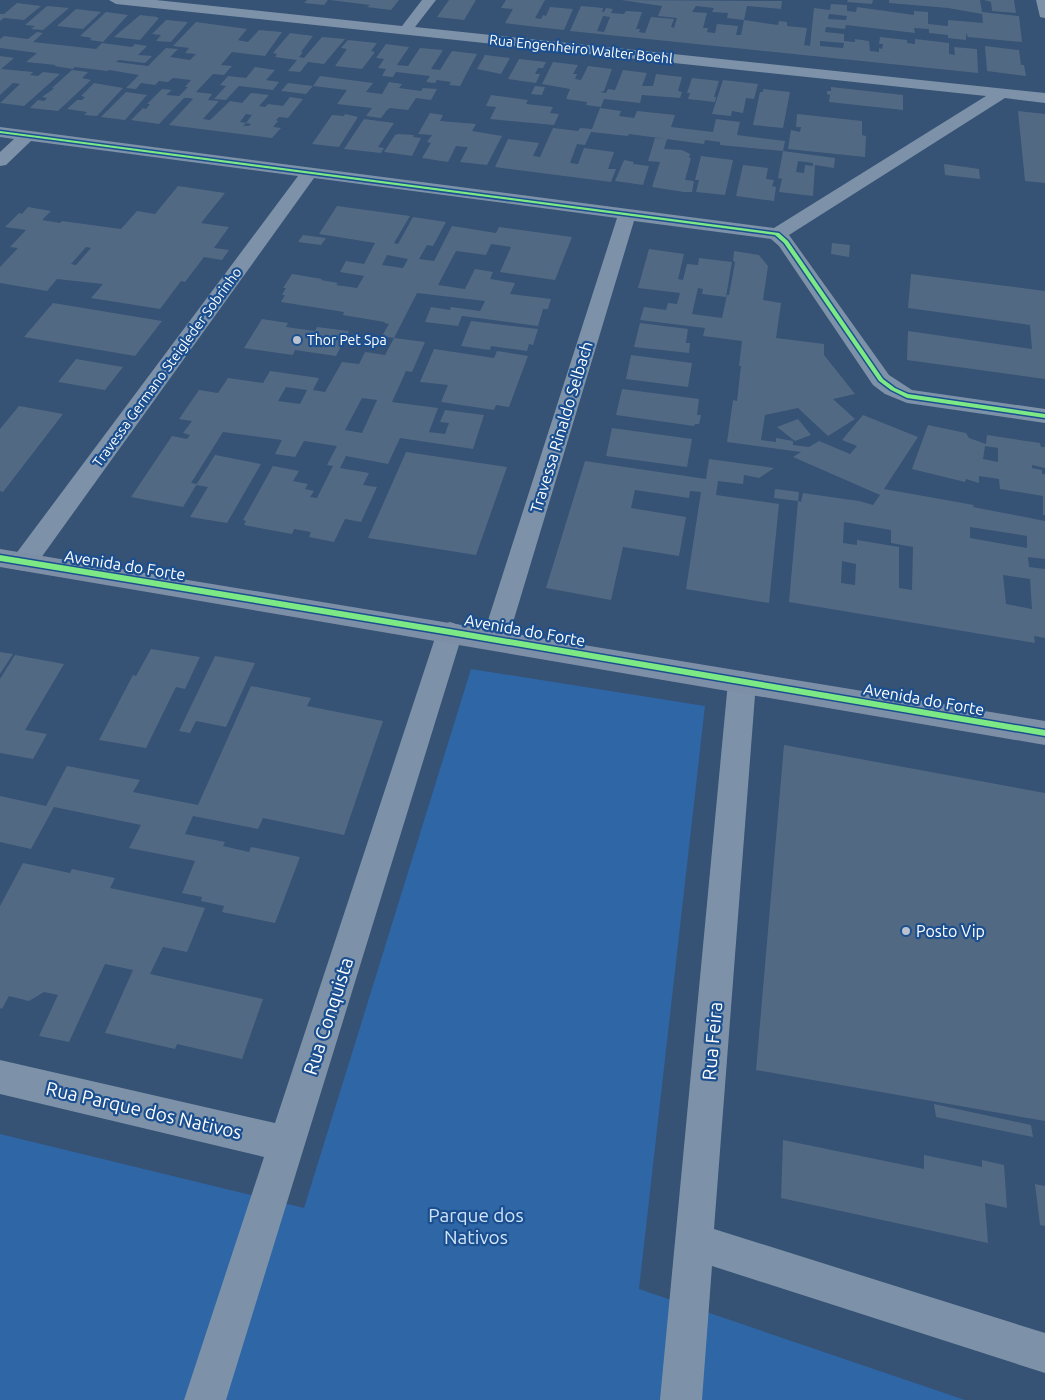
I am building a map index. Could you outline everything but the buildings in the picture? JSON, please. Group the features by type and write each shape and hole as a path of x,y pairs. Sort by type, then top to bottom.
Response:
{"main road":[{"name":"Avenida do Forte","path":"12,560 495,639 1045,733"}],"street":[{"name":"Rua Engenheiro Walter Boehl","path":"116,0 1045,98"},
{"path":"405,30 429,0"},
{"path":"1043,0 1045,14"},
{"path":"777,234 1001,94"},
{"path":"0,132 777,234 786,242 881,380 893,389 907,396 1045,416"},
{"path":"0,161 28,135"},
{"name":"Travessa Germano Steigleder Sobrinho","path":"12,560 310,172"},
{"name":"Travessa Rinaldo Selbach","path":"495,639 627,214"},
{"name":"Rua Conquista","path":"205,1400 450,632"},
{"name":"Rua Feira","path":"681,1400 742,682"},
{"name":"Rua Parque dos Nativos","path":"0,1077 287,1144"},
{"path":"695,1242 1045,1352"}],"green space":[{"name":"Parque dos Nativos","path":"471,669 705,706 639,1289 965,1400 0,1400 0,1134 304,1208"}],"cycle path":[{"path":"0,132 777,234 786,242 881,380 893,389 907,396 1045,416"},
{"path":"0,558 1045,733"}],"place":[{"name":"Thor Pet Spa","path":"297,340"},
{"name":"Posto Vip","path":"906,931"}]}
